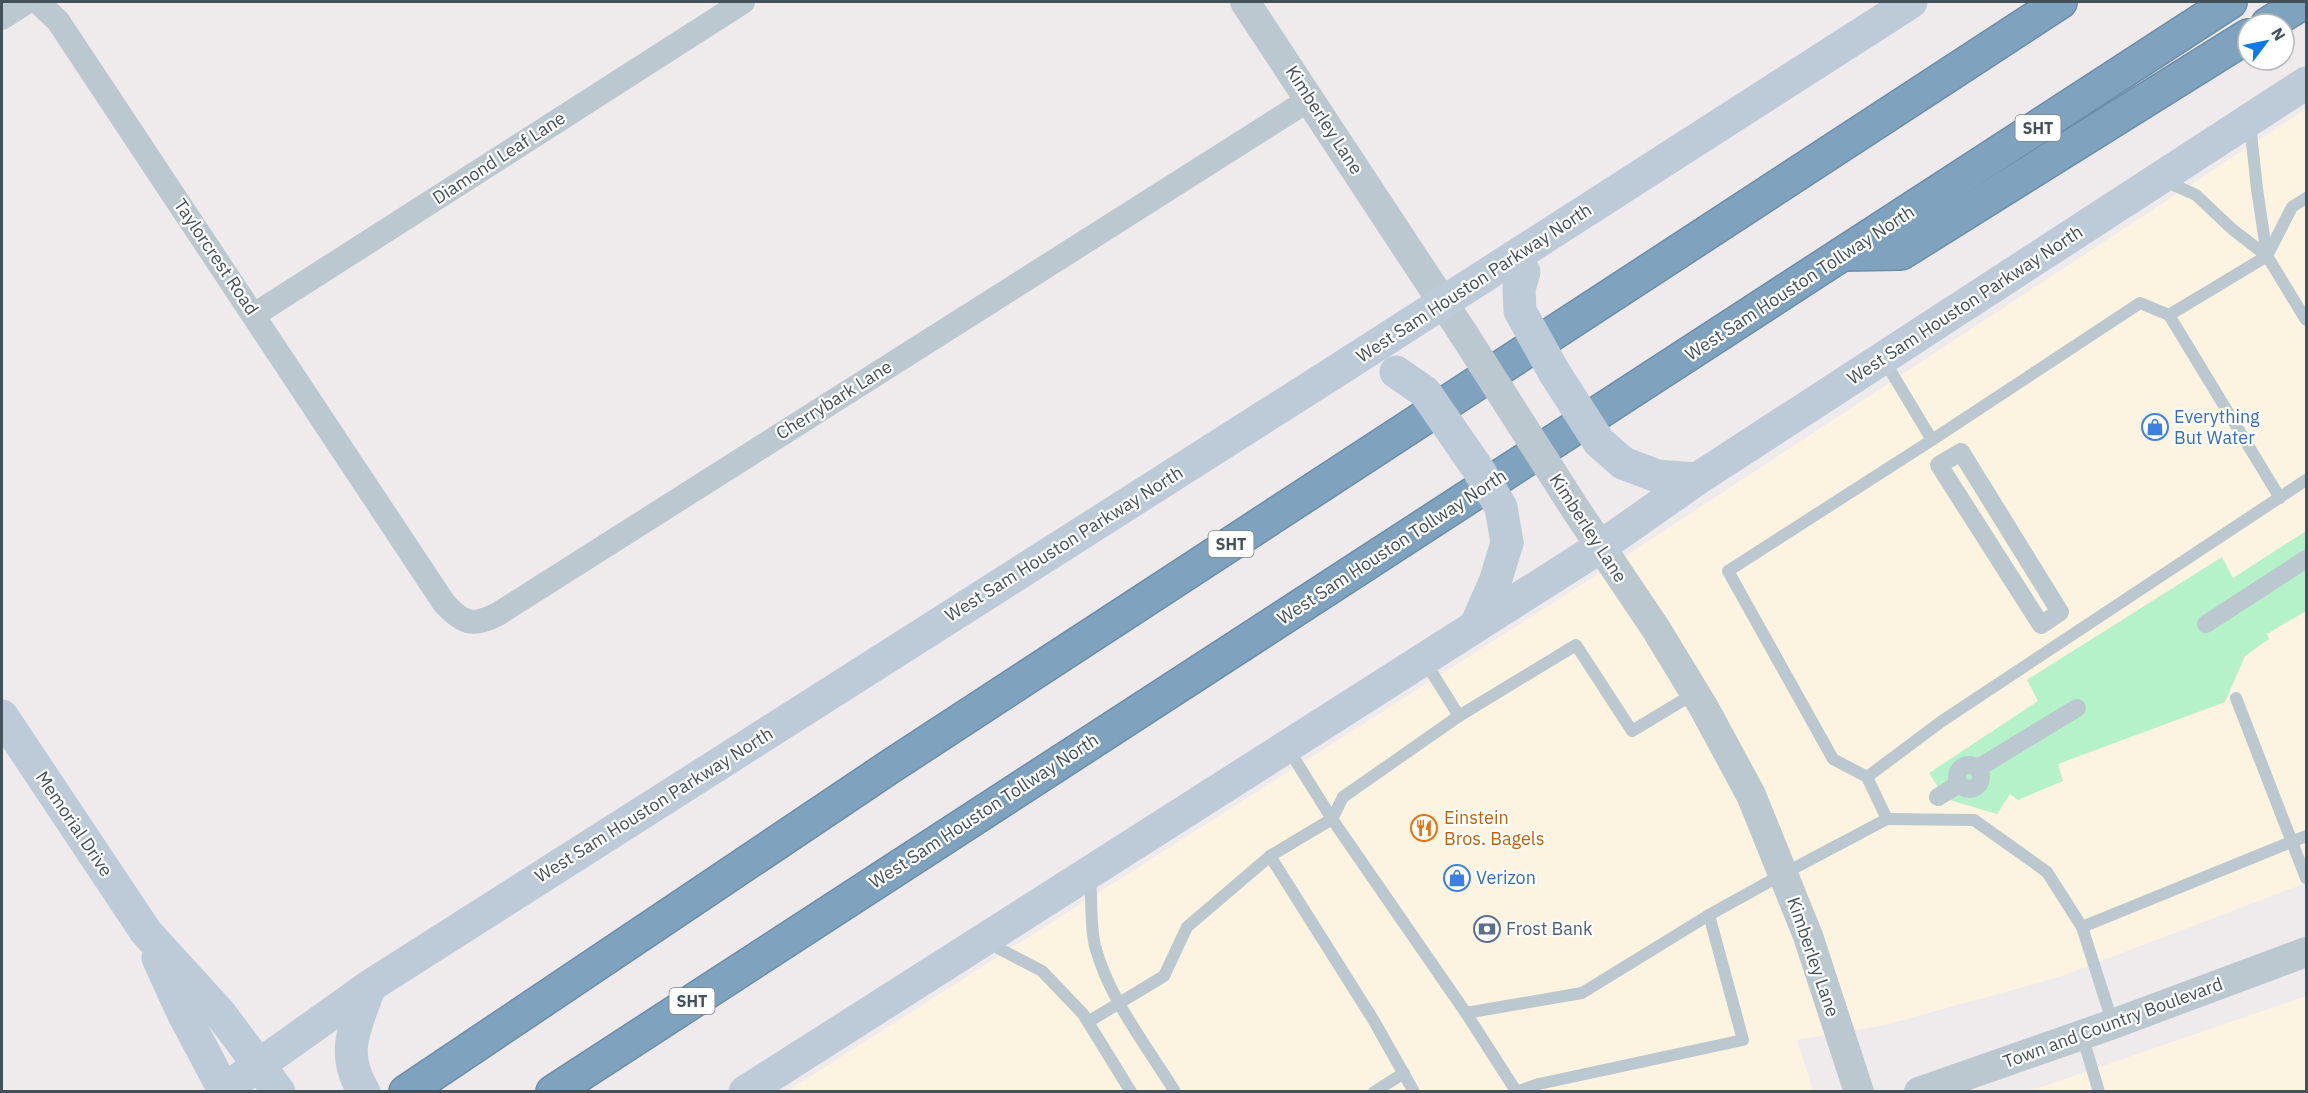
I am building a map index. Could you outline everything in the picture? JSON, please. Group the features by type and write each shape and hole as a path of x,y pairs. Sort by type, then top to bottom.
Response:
{"highway":[{"name":"SHT","path":"406,1092 888,768 2060,2"},
{"name":"West Sam Houston Tollway North","path":"554,1092 2230,2"},
{"path":"2288,12 2304,2"},
{"path":"1844,254 1901,253 2236,44"}],"main road":[{"name":"West Sam Houston Parkway North","path":"223,1091 370,987 1911,2"},
{"name":"West Sam Houston Parkway North","path":"745,1092 1600,548 1696,479 2307,83"},
{"path":"1549,234 1524,272 1519,290 1520,311 1554,372 1599,442 1623,463 1657,476 1696,479"},
{"path":"1341,368 1396,372 1425,392 1501,507 1508,543 1495,582 1476,625"},
{"name":"Memorial Drive","path":"2,716 146,932 219,1012 279,1092"},
{"name":"Memorial Drive","path":"146,932 183,1013 223,1091"},
{"path":"358,1079 350,1045 370,987"}],"street":[{"path":"2,18 27,2"},
{"name":"Taylorcrest Road","path":"38,2 58,21 388,518"},
{"name":"Diamond Leaf Lane","path":"254,315 743,2"},
{"name":"Kimberley Lane","path":"1245,2 1443,302 1600,548 1656,629 1695,693 1751,795 1809,936 1859,1092"},
{"name":"Cherrybark Lane","path":"388,518 444,603 456,616 470,623 486,620 1310,99"},
{"path":"1961,452 1975,474 2060,612 2041,625 1940,465 1961,452"},
{"path":"1953,488 1975,474"},
{"path":"1967,510 1989,497"},
{"path":"1987,540 2007,527"},
{"path":"2004,567 2024,554"},
{"path":"2206,624 2307,560"},
{"path":"2023,596 2042,583"},
{"path":"1938,797 1959,784 1970,790 1978,787 1982,779 1978,768 2077,708"},
{"name":"Town and Country Boulevard","path":"1920,1092 2113,1024 2307,951"}],"lane":[{"path":"2250,119 2267,256"},
{"path":"2159,178 2196,195 2232,229 2267,256 2307,320"},
{"path":"2169,315 2267,256 2292,207 2307,198"},
{"path":"1887,819 1867,777 1833,759 1728,571 2140,303 2169,315 2280,498"},
{"path":"1883,358 1932,440"},
{"path":"1867,777 1950,716 2307,480"},
{"path":"1088,1022 1164,976 1187,927 1270,856 1332,819 1343,797 1459,716 1576,645 1632,731 1695,693"},
{"path":"1424,658 1459,716"},
{"path":"2236,698 2291,843 2307,878"},
{"path":"1286,746 1332,819 1466,1013 1516,1091 1743,1040 1709,915"},
{"path":"1466,1013 1582,993 1709,915 1887,819 1974,820 2047,872 2082,927 2113,1024"},
{"path":"2082,927 2307,836"},
{"path":"1270,856 1374,1021 1414,1092"},
{"path":"1090,871 1095,944 1104,973 1175,1092"},
{"path":"982,940 1042,971 1083,1014 1131,1092"},
{"path":"2082,1034 2099,1092"},
{"path":"1374,1092 1404,1073"}],"shaded area":[{"path":"2306,109 2306,883 2059,977 1885,1025 1797,1040 1813,1091 786,1092 1600,573"},
{"path":"2306,996 2306,1091 2030,1091"}],"green space":[{"path":"2306,531 2306,611 2267,634 2269,639 2245,656 2225,702 2058,764 2063,781 2018,800 2010,794 1997,814 1946,799 1929,773 2038,701 2027,680 2222,557 2233,578"}],"place":[{"name":"Everything But Water","path":"2155,427"},
{"name":"Einstein Bros. Bagels","path":"1424,828"},
{"name":"Verizon","path":"1457,878"},
{"name":"Frost Bank","path":"1487,929"}]}
